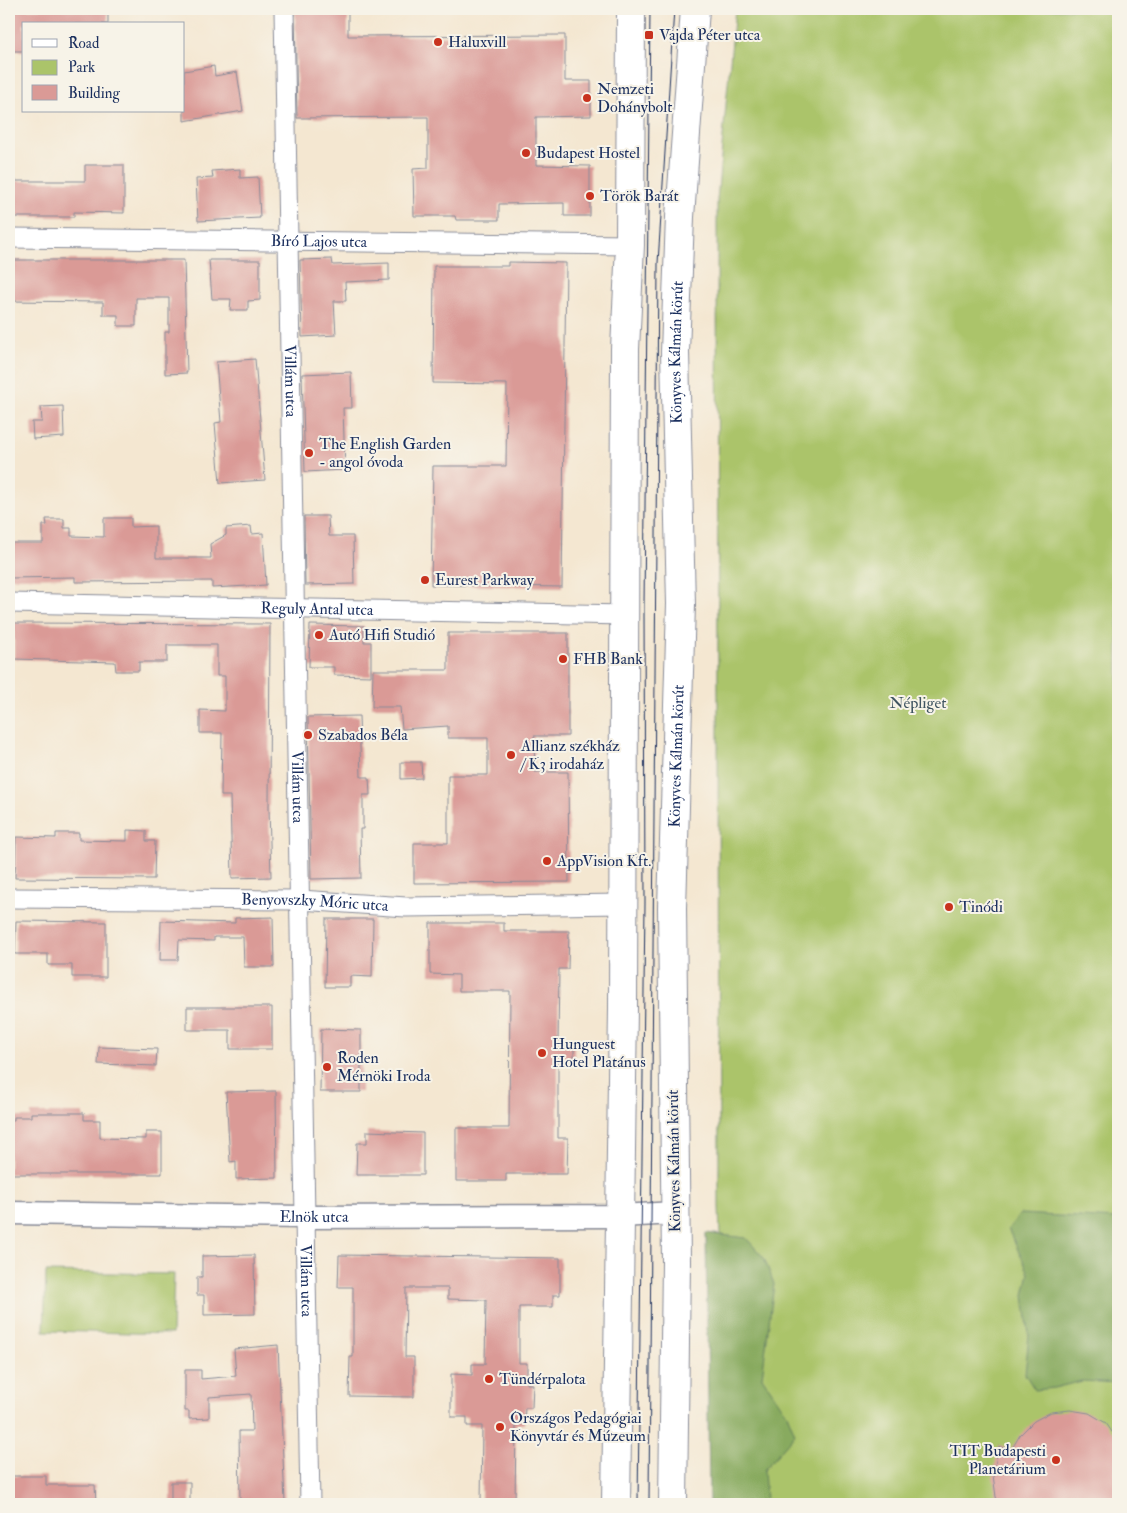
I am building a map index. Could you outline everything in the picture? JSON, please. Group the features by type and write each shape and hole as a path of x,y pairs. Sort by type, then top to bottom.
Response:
{"main road":[{"path":"616,1504 625,614 625,349 630,245 631,9"},
{"name":"Könyves Kálmán körút","path":"674,1504 675,1213 672,908 681,604 675,352 680,218 695,9"}],"street":[{"name":"Villám utca","path":"284,9 310,1504"},
{"name":"Bíró Lajos utca","path":"9,238 630,245"},
{"name":"Reguly Antal utca","path":"9,603 625,614"},
{"name":"Benyovszky Móric utca","path":"9,898 300,900 406,907 622,904"},
{"name":"Elnök utca","path":"9,1213 304,1217 620,1216 675,1213"}],"green space":[{"name":"Népliget","path":"735,9 1118,9 1118,1504 729,1504 719,1207 717,200"},
{"path":"1020,1214 1118,1219 1118,1383 1082,1381 1054,1388 1035,1390 1025,1374 1029,1335 1024,1295 1029,1273 1008,1229"},
{"path":"706,1233 746,1238 764,1258 774,1284 762,1377 787,1414 795,1434 764,1470 766,1501 769,1504 709,1504"},
{"path":"46,1272 174,1274 172,1334 44,1331"}],"building":[{"path":"9,9 108,9 108,22 22,22 22,51 9,51"},
{"path":"295,9 348,9 348,36 565,35 565,81 591,81 591,116 536,117 536,165 590,166 590,216 564,216 564,203 499,204 499,220 456,220 455,216 414,216 413,169 428,168 428,117 297,118"},
{"path":"214,66 215,76 237,72 243,111 184,121 185,71"},
{"path":"85,165 124,165 124,213 74,212 74,217 9,217 9,181 85,181"},
{"path":"240,169 240,178 258,177 260,218 198,221 196,179 213,178 212,171"},
{"path":"332,259 333,265 389,263 389,280 345,282 346,301 334,301 336,335 302,337 300,260"},
{"path":"9,260 184,260 187,373 165,374 165,332 169,332 169,298 136,298 136,326 118,326 118,315 103,315 103,302 9,301"},
{"path":"209,260 260,260 260,300 248,301 248,310 230,310 231,299 212,299"},
{"path":"508,262 566,263 562,587 431,585 433,466 506,466 507,384 433,383 434,266 508,266"},
{"path":"255,359 265,480 220,483 215,423 221,422 216,362"},
{"path":"351,372 352,408 343,408 345,470 305,472 302,374"},
{"path":"63,406 64,437 33,439 32,422 42,422 41,407"},
{"path":"304,516 328,516 329,536 353,536 354,584 305,585"},
{"path":"104,518 131,518 131,527 156,526 156,558 211,558 210,544 226,535 226,528 251,526 252,534 263,533 266,585 212,588 212,581 75,582 75,577 9,578 9,543 43,543 43,525 47,525 46,519 64,519 64,528 71,528 71,536 104,537"},
{"path":"14,623 270,624 269,808 271,877 232,878 230,796 221,796 222,733 200,733 200,710 225,711 225,676 217,676 217,645 167,645 167,662 139,662 139,671 116,671 115,662 14,659"},
{"path":"310,625 364,626 364,642 371,642 371,676 334,675 334,667 309,667"},
{"name":"Allianz székház / K3 irodaház","path":"448,633 568,633 568,736 534,736 535,772 568,772 569,882 414,883 414,843 448,843 448,775 488,775 488,738 448,738 448,726 402,729 400,707 372,707 373,670 448,670"},
{"path":"359,716 361,777 369,777 370,795 363,795 363,829 360,829 361,878 311,879 308,717"},
{"path":"401,762 421,762 422,778 401,779"},
{"path":"127,830 146,831 146,841 155,841 154,879 15,878 16,837 56,838 56,833 79,833 79,840 127,841"},
{"path":"273,917 274,967 244,967 243,937 214,937 214,941 179,940 178,960 160,960 161,921 235,923 235,918"},
{"path":"326,919 373,919 372,977 350,976 350,987 325,987"},
{"path":"16,921 106,922 106,977 72,977 72,965 48,965 48,954 15,954"},
{"name":"Hunguest Hotel Platánus","path":"430,923 504,923 504,931 569,931 568,969 559,969 558,1045 574,1045 574,1062 558,1061 558,1138 568,1138 567,1174 506,1174 506,1181 456,1181 456,1128 509,1128 510,991 459,991 459,975 430,974"},
{"path":"187,1007 272,1007 272,1049 230,1049 230,1030 187,1030"},
{"path":"321,1029 361,1030 361,1092 320,1092"},
{"path":"99,1047 157,1049 156,1066 98,1064"},
{"path":"276,1091 277,1178 236,1179 236,1161 230,1162 226,1092"},
{"path":"31,1113 84,1113 84,1120 100,1120 100,1138 146,1139 146,1132 162,1132 162,1174 9,1174 9,1120 14,1120 14,1117 31,1117"},
{"path":"367,1131 423,1133 423,1175 356,1175 357,1143 367,1143"},
{"path":"254,1255 255,1314 204,1315 204,1295 197,1295 197,1277 202,1277 202,1256"},
{"name":"Tündérpalota","path":"339,1255 560,1258 560,1295 553,1295 553,1307 519,1307 519,1363 527,1363 527,1384 533,1384 532,1408 525,1408 524,1424 516,1424 515,1504 481,1504 482,1426 467,1426 467,1417 451,1417 451,1374 472,1375 472,1364 485,1364 486,1300 448,1299 448,1288 406,1288 405,1357 414,1357 414,1397 349,1396 350,1357 353,1357 353,1287 338,1287"},
{"path":"278,1345 285,1503 240,1504 239,1431 252,1431 251,1394 209,1397 209,1418 189,1419 189,1411 185,1411 185,1370 201,1370 201,1379 236,1376 234,1349"},
{"name":"TIT Budapesti Planetárium","path":"1070,1410 1089,1413 1106,1423 1112,1432 1118,1429 1118,1504 999,1504 996,1497 993,1475 999,1446 1011,1450 1020,1435 1034,1421 1051,1412"},
{"path":"9,1476 46,1476 46,1485 95,1485 96,1504 9,1504"},
{"path":"171,1482 190,1482 190,1504 171,1504"}],"tram line":[{"path":"638,1504 645,903 644,606 650,9"},
{"path":"649,1504 658,263 674,9"}],"place":[{"name":"Vajda Péter utca","path":"649,35"},
{"name":"Haluxvill","path":"438,42"},
{"name":"Nemzeti Dohánybolt","path":"587,98"},
{"name":"Budapest Hostel","path":"526,153"},
{"name":"Török Barát","path":"590,196"},
{"name":"The English Garden - angol óvoda","path":"309,453"},
{"name":"Eurest Parkway","path":"425,580"},
{"name":"Autó Hifi Studió","path":"319,635"},
{"name":"FHB Bank","path":"563,659"},
{"name":"Szabados Béla","path":"308,735"},
{"name":"Allianz székház / K3 irodaház","path":"511,755"},
{"name":"AppVision Kft.","path":"547,861"},
{"name":"Tinódi","path":"949,907"},
{"name":"Hunguest Hotel Platánus","path":"542,1053"},
{"name":"Roden Mérnöki Iroda","path":"327,1067"},
{"name":"Tündérpalota","path":"489,1379"},
{"name":"Országos Pedagógiai Könyvtár és Múzeum","path":"500,1427"},
{"name":"TIT Budapesti Planetárium","path":"1056,1460"}]}
